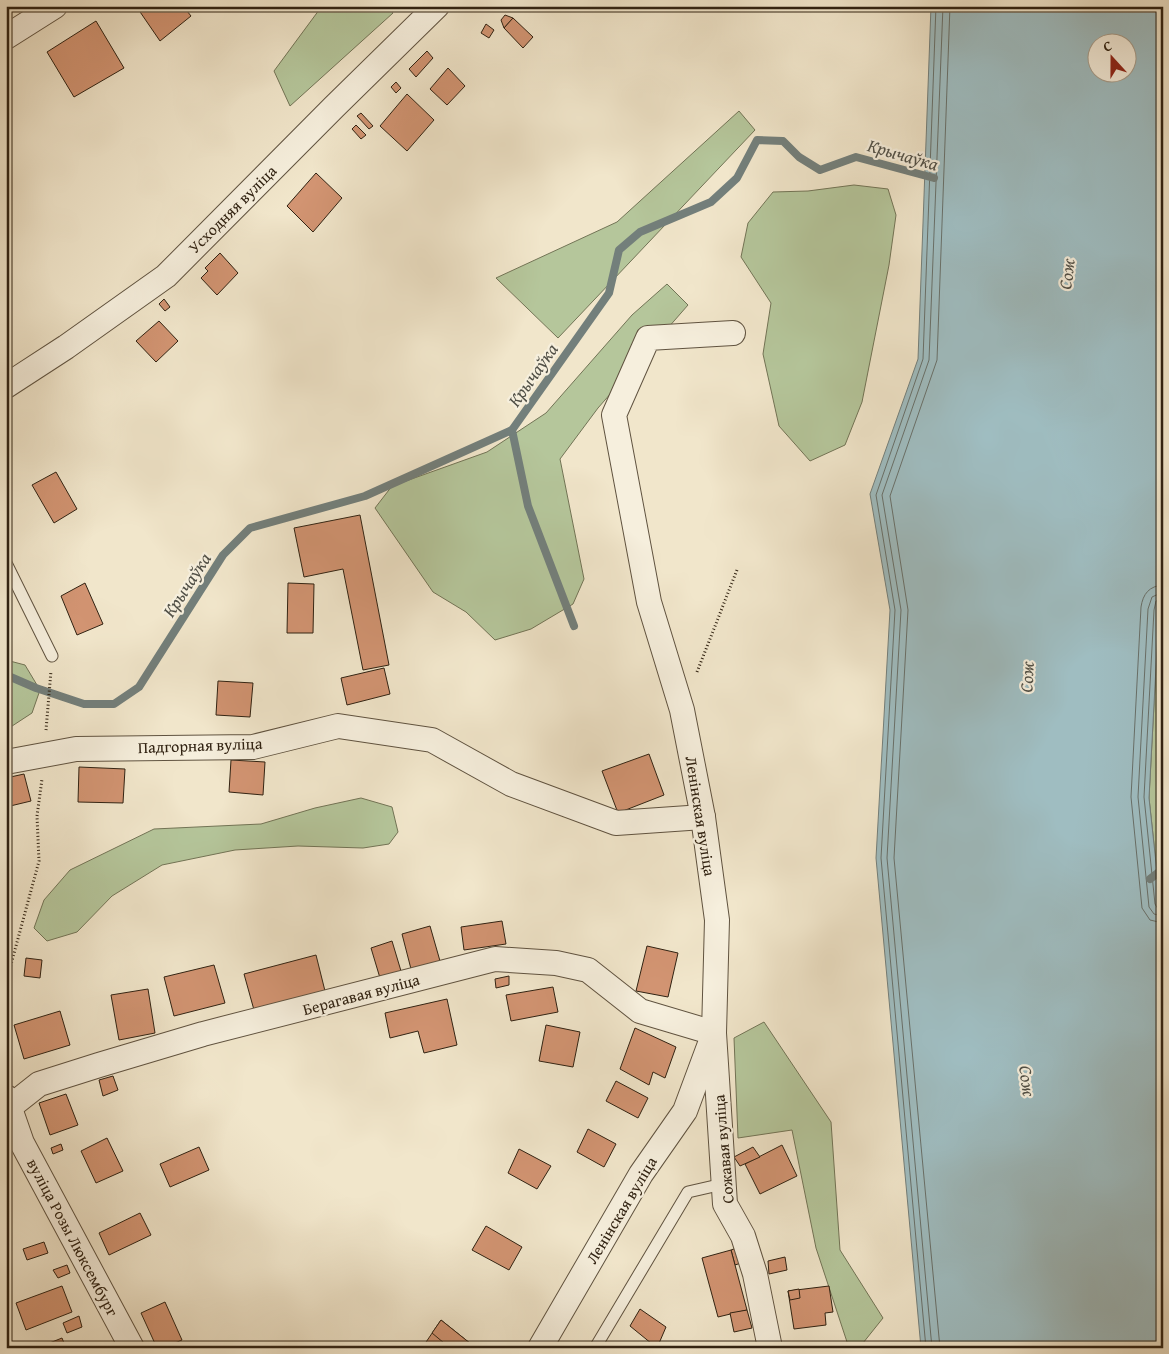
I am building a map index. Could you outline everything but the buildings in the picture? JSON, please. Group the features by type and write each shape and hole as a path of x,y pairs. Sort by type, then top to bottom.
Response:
{"street":[{"path":"6,37 55,6"},
{"name":"Усходняя вуліца","path":"6,386 66,347 166,276 437,6"},
{"name":"Ленінская вуліца","path":"540,1348 642,1174 685,1111 714,1033 717,920 703,817 682,710 648,602 614,415 648,338 733,333"},
{"name":"Падгорная вуліца","path":"6,762 76,749 253,747 338,726 432,740 510,784 616,823 703,817"},
{"name":"Берагавая вуліца","path":"7,1104 40,1084 203,1034 495,959 556,963 588,970 640,1011 714,1033"},
{"name":"Сожавая вуліца","path":"714,1033 725,1204 743,1236 755,1274 770,1348"},
{"name":"вуліца Розы Люксембург","path":"7,1104 22,1143 132,1348"}],"lane":[{"path":"6,563 52,656"},
{"path":"595,1348 688,1192 724,1184"}],"path":[{"path":"696,675 737,570"},
{"path":"46,723 52,656"},
{"path":"6,983 39,861 37,816 44,755"}],"green space":[{"path":"322,6 388,6 393,13 290,106 274,71"},
{"path":"739,111 755,130 558,338 496,278 617,222"},
{"path":"854,185 888,189 896,215 889,265 862,402 845,445 810,461 779,426 763,354 771,303 741,257 748,223 773,192 808,191"},
{"path":"667,284 688,305 598,408 560,459 584,579 573,604 531,629 495,640 466,612 433,592 375,508 392,486 487,452 546,413 632,315"},
{"path":"1163,610 1163,928 1149,798 1159,611"},
{"path":"6,660 25,665 40,690 32,713 6,730"},
{"path":"361,798 392,807 398,832 389,844 363,848 298,846 235,850 162,865 112,896 77,932 47,941 34,928 44,900 70,870 154,829 261,824 315,808"},
{"path":"764,1022 831,1122 840,1250 883,1318 859,1348 849,1348 816,1248 792,1130 738,1138 734,1038"}],"water":[{"name":"Сож","path":"931,6 1163,6 1163,591 1159,611 1149,798 1163,928 1163,1348 921,1348 876,858 890,610 870,494 918,359"}],"waterway":[{"name":"Крычаўка","path":"6,675 36,688 84,704 114,704 139,687 223,555 250,528 365,496 512,430 609,293 619,250 640,232 711,202 737,178 757,140 783,141 799,157 820,170 856,157 934,178"},
{"path":"512,430 528,506 574,626"},
{"path":"1150,879 1163,869"}]}
